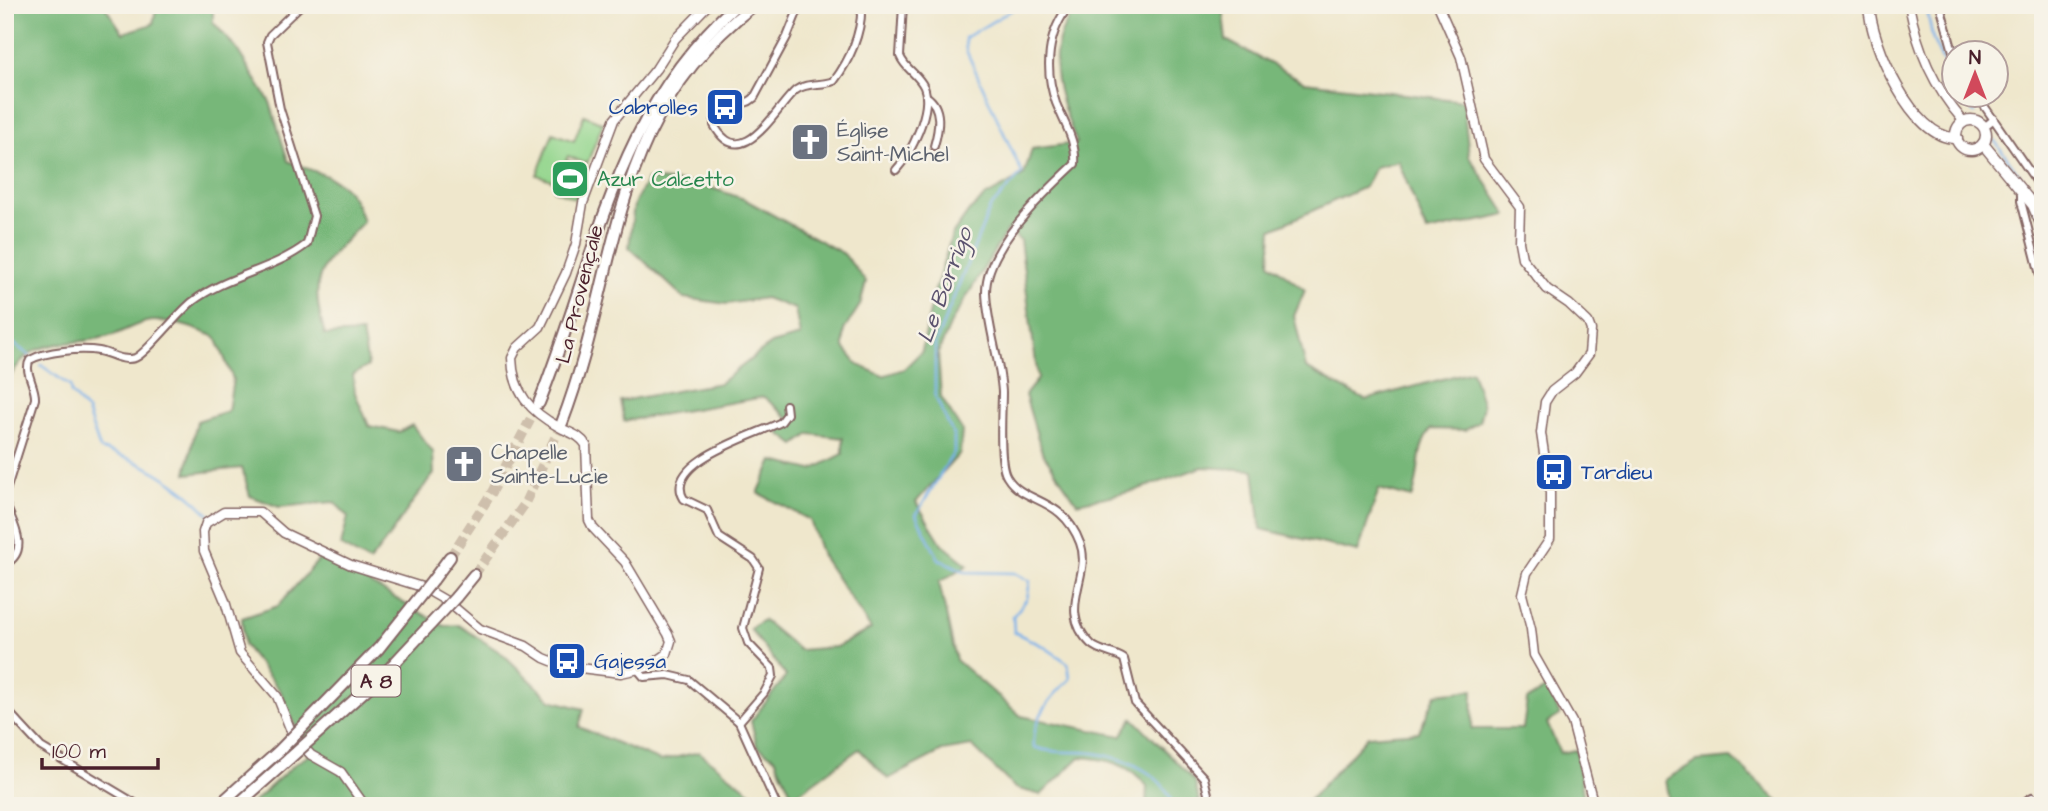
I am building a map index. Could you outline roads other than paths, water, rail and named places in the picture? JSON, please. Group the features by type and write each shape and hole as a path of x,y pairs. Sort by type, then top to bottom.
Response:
{"highway":[{"name":"La Provençale","path":"539,403 618,177 639,127 684,59 736,5"},
{"name":"La Provençale","path":"562,423 589,343 621,203 642,147 663,107 690,69 723,32 754,5"},
{"name":"A 8","path":"218,806 279,751 363,665 450,557"},
{"name":"A 8","path":"236,806 389,669 474,575"}],"main road":[{"path":"1869,5 1875,38 1911,109 1938,136 1957,138"},
{"path":"1976,121 1984,127 1986,135 1983,144 1974,150 1966,149 1957,138 1957,129 1964,122 1976,121"},
{"path":"1983,144 2033,205 2043,228"}],"street":[{"path":"5,494 35,399 36,390 27,370 30,360 44,355 89,350 123,359 138,357 168,323 201,296 238,275 297,252 307,244 314,224 312,206 280,109 267,42 270,35 301,5"},
{"path":"365,806 341,772 311,755 300,743 291,731 277,696 240,653 226,601 204,551 203,532 214,516 238,510 260,512 284,533 351,565 422,587 448,602 480,629 526,646 552,662 587,671 621,673 638,670 667,654 670,641 668,634 625,562 593,528 589,520 586,445 579,437 548,421 525,404 512,358 517,348 544,322 566,274 575,251 586,193 614,120 656,69 675,39 708,5"},
{"path":"800,5 788,37 754,98 746,104 727,103 716,110 714,124 722,137 738,142 753,138 796,90 834,81 852,49 858,31 861,5"},
{"path":"903,5 901,60 916,74 926,96 936,108 939,121 934,146"},
{"path":"1070,5 1061,16 1051,38 1049,62 1055,99 1076,150 1075,164 1019,219 990,272 986,291 999,358 1004,469 1016,486 1053,505 1069,520 1084,557 1075,590 1075,615 1081,630 1091,645 1124,659 1135,703 1204,778 1211,806"},
{"path":"1438,5 1461,57 1484,159 1520,207 1519,242 1522,258 1547,289 1569,304 1588,322 1591,330 1589,354 1575,373 1552,391 1545,402 1541,433 1550,493 1550,539 1545,551 1527,573 1522,594 1534,655 1572,722 1594,806"},
{"path":"1909,5 1917,44 1933,81 1964,122"},
{"path":"1940,5 1949,38"},
{"path":"896,170 914,145 926,96"},
{"path":"1986,108 2043,191"},
{"path":"1984,127 1994,119"},
{"path":"2021,189 2021,201 2043,287"},
{"path":"739,722 764,693 773,676 772,668 744,637 745,616 759,568 753,559 719,537 708,510 684,499 680,487 683,479 703,457 781,422 787,414 786,405"},
{"path":"5,502 18,531 19,541 13,558 5,564"},
{"path":"638,670 644,677 668,675 690,680 739,722 777,806"},
{"path":"5,709 41,747 140,806"},
{"path":"2026,806 2027,800 2032,797 2040,806"}],"waterway":[{"name":"Le Borrigo","path":"1020,5 965,38 966,50 1022,173 990,208 935,344 935,396 954,436 954,452 916,515 939,559 966,572 1015,573 1030,581 1027,599 1013,616 1014,632 1043,646 1068,663 1070,679 1056,693 1039,719 1034,747 1049,751 1094,753 1131,763 1162,784 1173,806"},
{"path":"1926,5 1933,40 1940,55"},
{"path":"1970,108 1974,113"},
{"path":"1994,140 2043,207"},
{"path":"5,337 30,356"},
{"path":"41,365 70,386 71,393 87,411 100,449 130,459 159,474 185,492 209,514"}],"tunnel":[{"path":"450,557 491,494 539,403"},
{"path":"474,575 524,505 562,423"}],"place":[{"name":"Cabrolles","path":"725,107"},
{"name":"Église Saint-Michel","path":"810,142"},
{"name":"Azur Calcetto","path":"570,179"},
{"name":"Chapelle Sainte-Lucie","path":"464,464"},
{"name":"Tardieu","path":"1554,472"},
{"name":"Gajessa","path":"567,661"}]}
